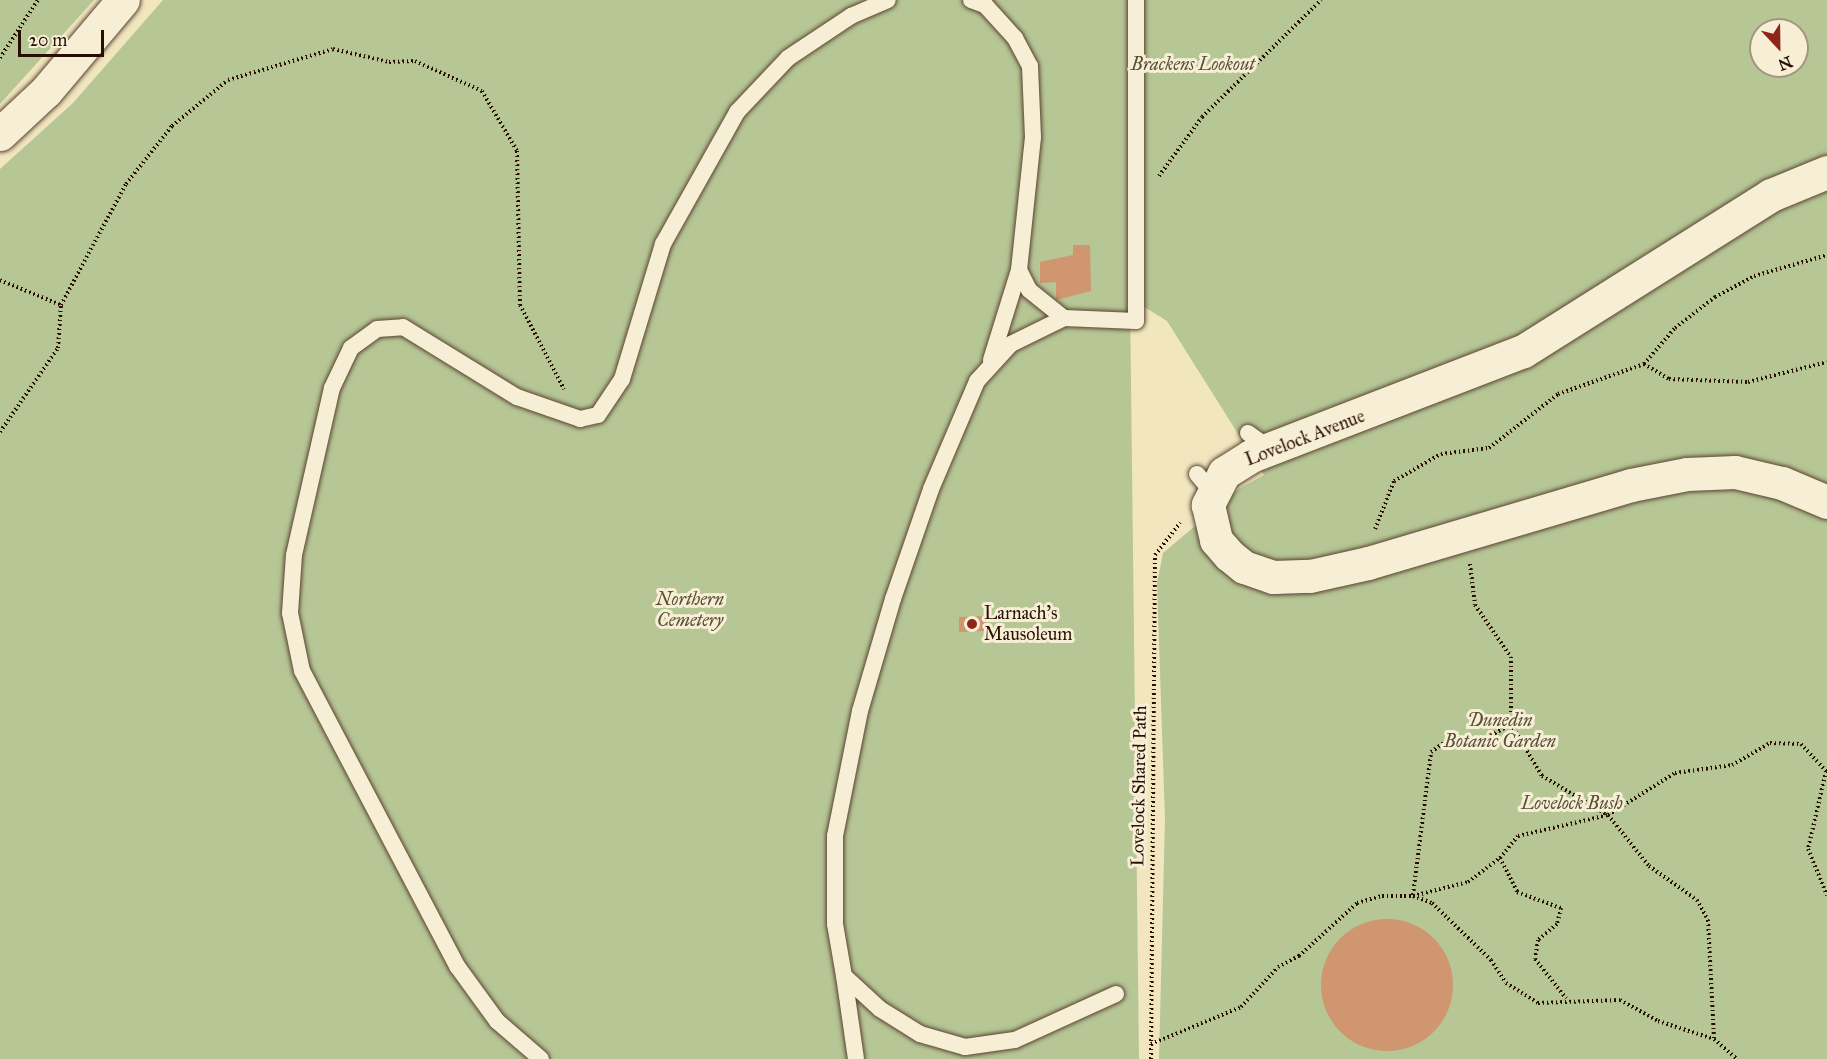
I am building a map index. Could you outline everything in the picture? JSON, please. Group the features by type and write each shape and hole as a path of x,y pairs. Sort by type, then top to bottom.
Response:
{"street":[{"path":"0,134 46,91 123,0"},
{"name":"Lovelock Avenue","path":"1827,172 1771,195 1523,351 1448,385 1258,440 1224,473 1205,483 1208,516 1216,540 1244,567 1273,577 1310,576 1368,563 1631,485 1686,474 1735,472 1782,483 1827,502"}],"lane":[{"path":"541,1059 497,1021 452,956 324,722 302,671 290,613 300,512 332,388 351,348 376,329 403,327 438,345 475,375 580,419 598,415 612,399 663,244 737,112 789,58 850,16 888,0"},
{"path":"856,1059 835,924 835,836 860,711 931,489 991,360 1019,270 1033,137 1030,66 1016,38 985,5 971,0"},
{"path":"991,360 1064,318 1136,321 1138,202 1136,0"},
{"path":"1019,270 1029,290 1064,318"},
{"path":"844,976 880,1009 920,1034 965,1047 1015,1040 1116,994"}],"path":[{"path":"0,58 38,0"},
{"path":"1138,202 1202,117 1321,0"},
{"path":"0,432 58,348 61,305 126,184 172,126 228,80 333,49 389,62 415,61 482,92 516,151 520,305 580,419"},
{"path":"1376,540 1375,522 1394,481 1441,454 1489,448 1558,394 1644,364 1675,328 1715,297 1754,276 1827,255"},
{"path":"0,280 61,305"},
{"path":"1644,364 1669,379 1748,382 1827,362"},
{"name":"Lovelock Shared Path","path":"1151,1059 1155,555 1180,523"},
{"path":"1470,563 1475,605 1511,657 1511,724 1542,776 1608,815 1649,866 1697,900 1708,920 1714,1039"},
{"path":"1413,896 1431,752 1448,740 1479,742 1511,724"},
{"path":"1151,1044 1241,1006 1278,967 1299,956 1357,903 1383,896 1413,896 1468,882 1500,858 1518,836 1608,815 1675,773 1732,765 1770,743 1801,744 1826,771 1808,849 1827,895"},
{"path":"1500,858 1517,892 1561,908 1557,924 1538,940 1535,958 1567,999"},
{"path":"1413,896 1432,903 1491,960 1506,983 1538,1003 1567,999 1620,1000 1658,1021 1714,1039 1737,1059"}],"green space":[{"path":"0,0 94,0 0,104"},
{"path":"163,0 1827,0 1827,1059 1159,1059 1165,819 1157,583 1163,553 1240,488 1264,475 1167,321 1130,298 1139,1059 0,1059 0,169 73,103"}],"building":[{"path":"1073,245 1090,245 1091,291 1056,300 1056,282 1040,283 1040,262 1073,255"},
{"name":"Larnach's Mausoleum","path":"986,616 986,631 959,632 959,617"},
{"path":"1387,919 1412,924 1434,938 1448,960 1453,985 1448,1010 1434,1032 1412,1046 1387,1051 1362,1046 1340,1032 1326,1010 1321,985 1326,960 1340,938 1362,924"}],"place":[{"name":"Larnach's Mausoleum","path":"972,624"}],"park label":[{"name":"Brackens Lookout","path":"1193,64"},
{"name":"Northern Cemetery","path":"690,610"},
{"name":"Dunedin Botanic Garden","path":"1500,731"},
{"name":"Lovelock Bush","path":"1572,803"}]}
